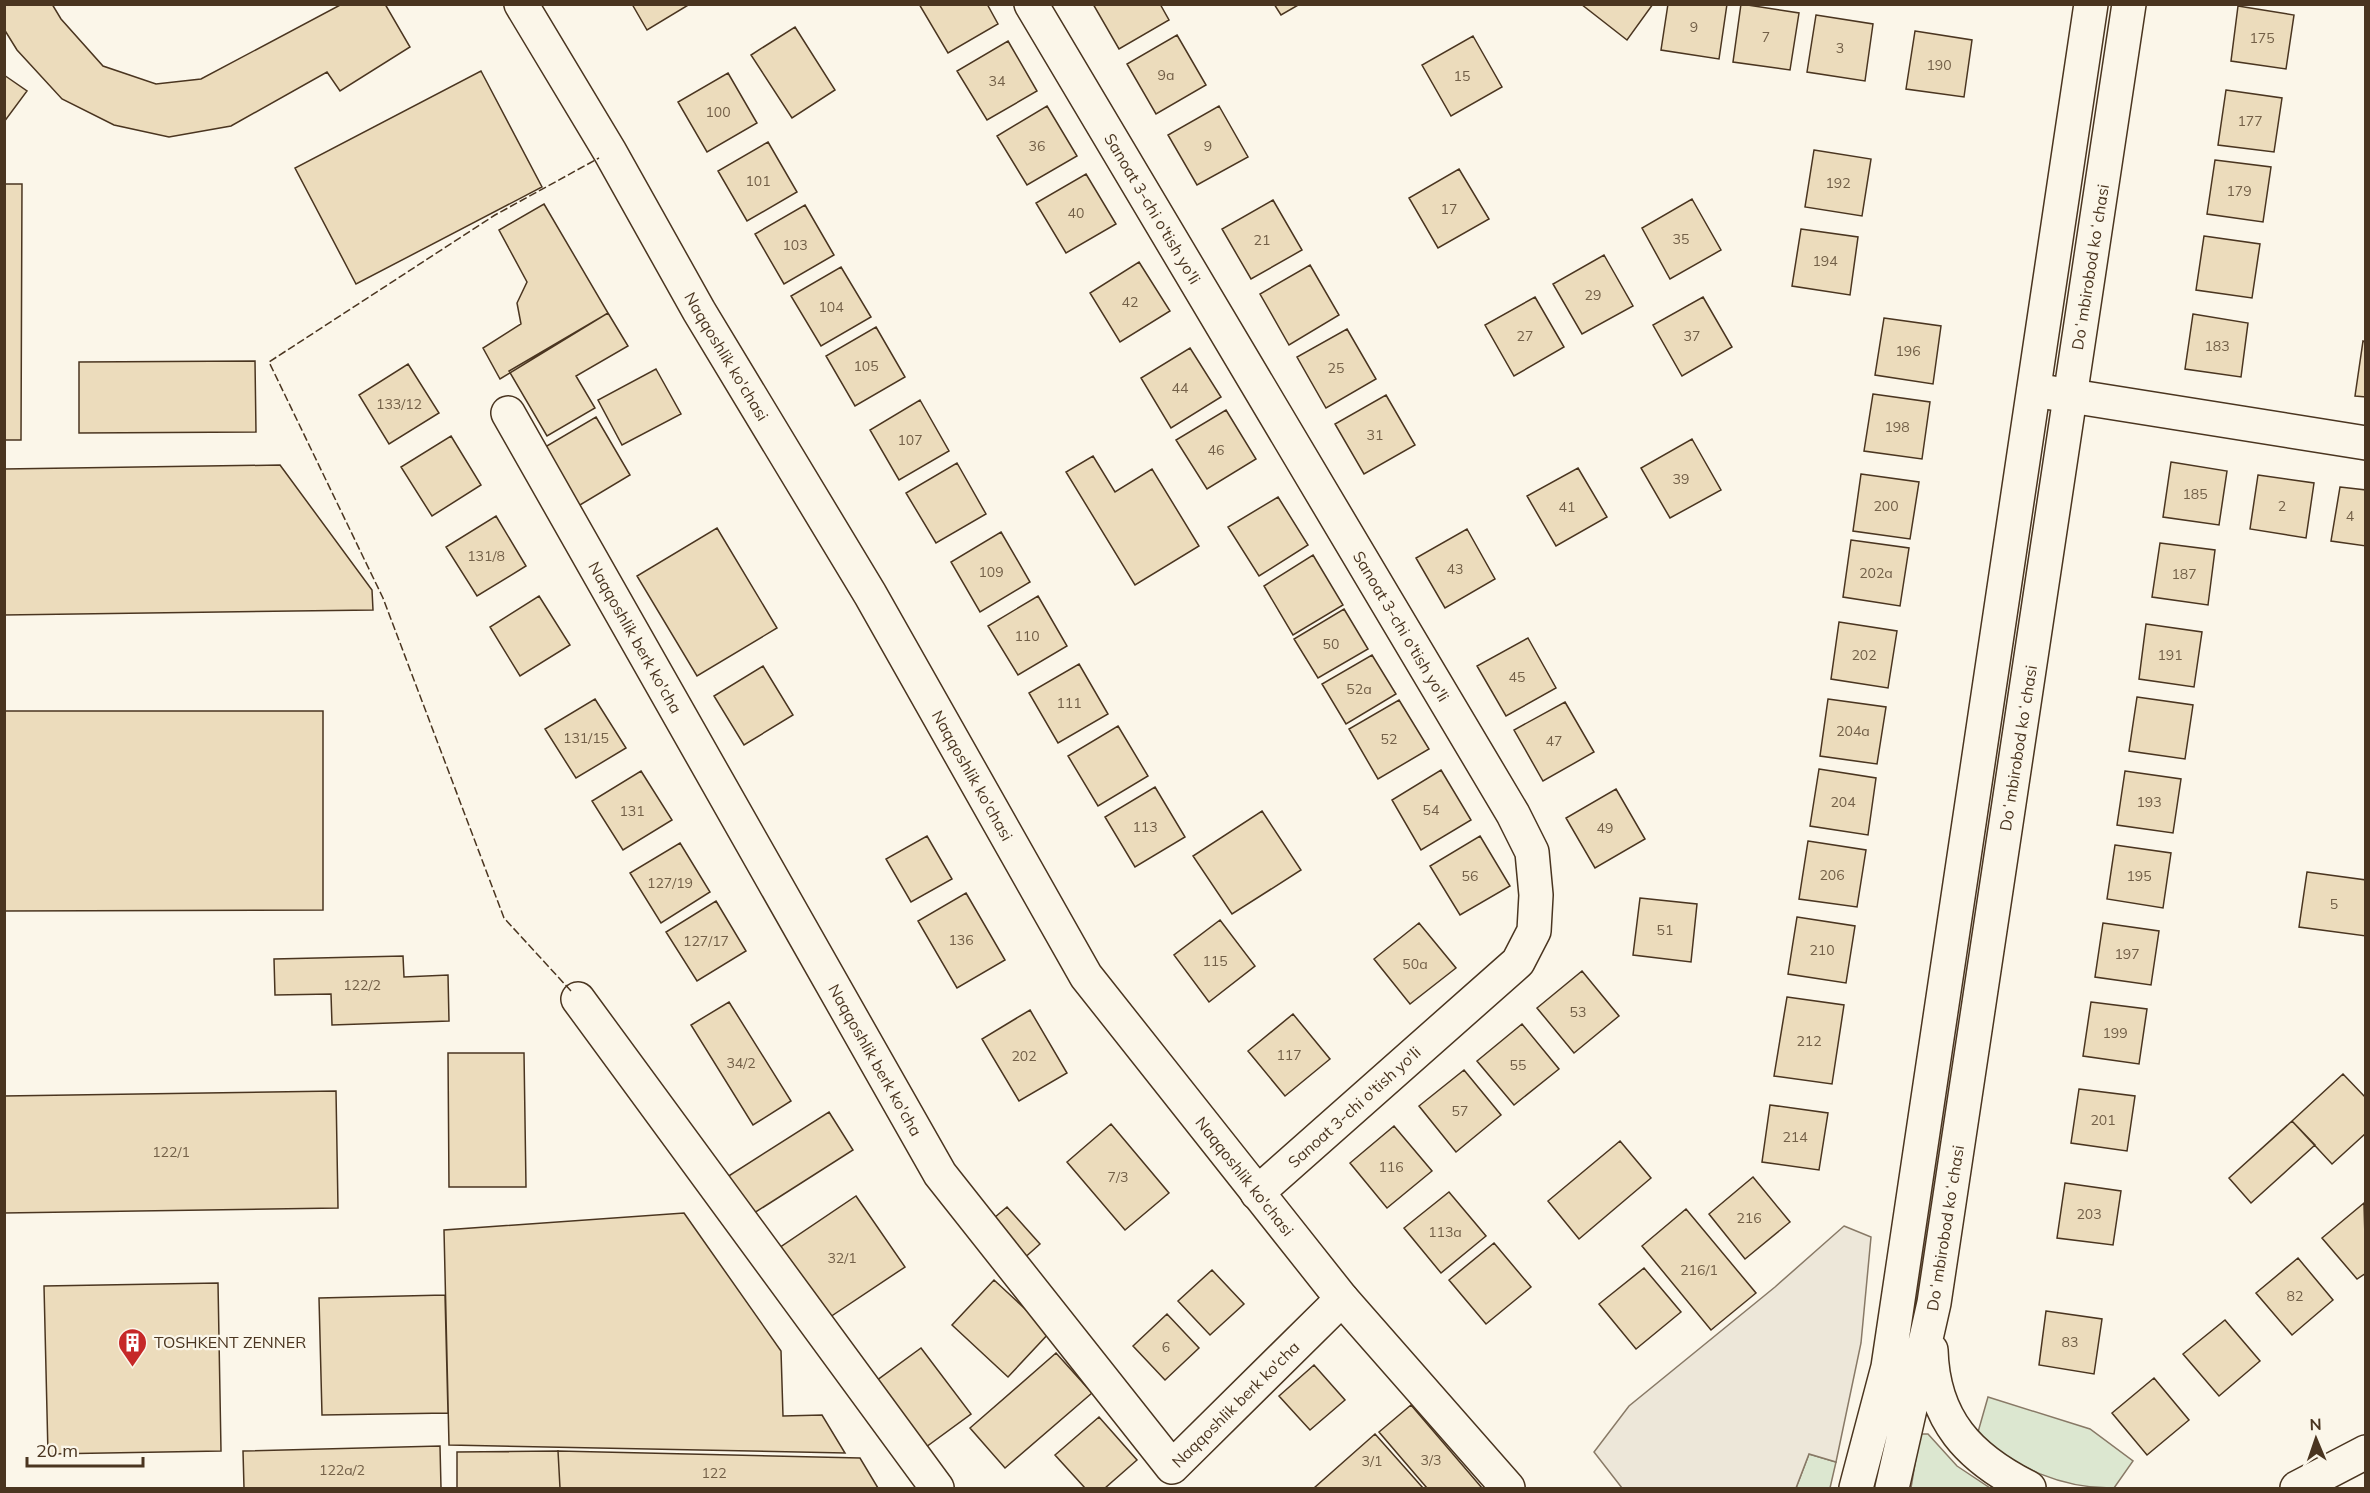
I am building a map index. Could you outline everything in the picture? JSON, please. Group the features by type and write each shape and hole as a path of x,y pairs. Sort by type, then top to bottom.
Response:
{"street":[{"name":"Naqqoshlik ko'chasi","path":"521,4 610,152 699,310 870,594 1086,976 1342,1299 1508,1488"},
{"name":"Sanoat 3-chi o'tish yo'li","path":"1031,4 1513,814 1532,852 1536,895 1534,931 1518,962 1257,1193"},
{"path":"1856,1488 1888,1368 2091,4"},
{"name":"Doʻmbirobod koʻchasi","path":"1892,1488 1934,1303 2129,4"},
{"path":"2034,390 2366,443"},
{"name":"Naqqoshlik berk ko'cha","path":"508,413 940,1174 1172,1467 1342,1299"},
{"path":"578,999 937,1488"},
{"path":"1934,1303 1931,1342 1933,1379 1945,1413 1966,1447 1979,1458 2029,1488"},
{"path":"2297,1488 2366,1452"}],"green space":[{"path":"1988,1397 2090,1429 2133,1461 2114,1488 2077,1485 2040,1474 2006,1456 1978,1432"},
{"path":"1920,1434 1928,1434 1957,1466 1990,1488 1911,1488"},
{"path":"1809,1454 1836,1462 1830,1488 1796,1488"}],"shaded area":[{"path":"1844,1226 1871,1237 1861,1343 1836,1462 1809,1454 1796,1488 1622,1488 1594,1452 1629,1406 1775,1287"}],"building":[{"path":"4,4 52,4 61,19 103,66 156,84 201,79 342,4 385,4 410,47 340,91 327,72 231,126 169,137 114,125 62,99 17,50 4,29"},
{"path":"632,4 690,4 647,30"},
{"path":"919,4 987,4 998,24 948,53"},
{"path":"1093,4 1160,4 1169,20 1119,49"},
{"path":"1274,4 1300,4 1281,15"},
{"path":"1581,4 1653,4 1627,40"},
{"path":"1668,4 1727,4 1719,59 1661,50"},
{"path":"1741,4 1799,13 1790,70 1733,62"},
{"path":"2238,6 2294,15 2286,69 2231,61"},
{"path":"1816,15 1873,24 1865,81 1807,72"},
{"path":"795,27 835,90 792,118 751,55"},
{"path":"1915,31 1972,40 1964,97 1906,89"},
{"path":"1177,35 1206,85 1156,114 1127,64"},
{"path":"1473,36 1502,87 1451,116 1422,65"},
{"path":"1008,41 1037,91 987,120 957,71"},
{"path":"481,71 542,187 356,284 295,168"},
{"path":"728,73 757,123 707,152 678,102"},
{"path":"4,75 27,91 4,122"},
{"path":"2226,90 2282,98 2274,152 2218,145"},
{"path":"1047,106 1077,156 1027,185 997,136"},
{"path":"1219,106 1248,157 1197,185 1168,135"},
{"path":"768,142 797,192 747,221 718,171"},
{"path":"1814,150 1871,159 1862,216 1805,207"},
{"path":"2215,160 2271,167 2263,222 2207,214"},
{"path":"1459,169 1489,219 1438,248 1409,198"},
{"path":"1086,174 1116,224 1066,253 1036,203"},
{"path":"4,184 22,184 21,440 4,440"},
{"path":"1692,199 1721,250 1670,279 1642,228"},
{"path":"1273,200 1302,250 1251,279 1222,229"},
{"path":"544,204 608,313 500,379 483,348 521,324 517,303 527,282 499,230"},
{"path":"805,205 834,255 784,284 755,234"},
{"path":"1801,229 1858,237 1850,295 1792,286"},
{"path":"2204,236 2260,244 2252,298 2196,290"},
{"path":"1604,255 1633,306 1582,334 1553,284"},
{"path":"1139,262 1170,311 1120,342 1090,293"},
{"path":"1310,265 1339,315 1289,345 1260,294"},
{"path":"841,267 871,317 821,346 791,296"},
{"path":"1535,297 1564,347 1514,376 1485,325"},
{"path":"1703,297 1732,347 1682,376 1653,325"},
{"path":"608,313 628,346 576,376 595,408 547,436 509,371"},
{"path":"2193,314 2248,323 2241,377 2185,369"},
{"path":"1884,318 1941,326 1933,384 1875,375"},
{"path":"876,327 905,377 855,406 826,356"},
{"path":"1347,329 1376,379 1326,408 1297,357"},
{"path":"2363,341 2366,342 2366,397 2355,396"},
{"path":"1190,348 1221,397 1171,428 1141,378"},
{"path":"255,361 256,432 79,433 79,362"},
{"path":"408,364 439,413 389,444 359,395"},
{"path":"656,369 681,414 622,445 598,400"},
{"path":"1873,394 1930,402 1922,459 1864,451"},
{"path":"1386,395 1415,445 1364,474 1335,424"},
{"path":"920,400 949,451 899,480 870,430"},
{"path":"1226,410 1256,459 1207,489 1176,440"},
{"path":"596,417 630,475 575,508 540,450"},
{"path":"451,436 481,485 432,516 401,467"},
{"path":"1692,439 1721,490 1670,518 1641,468"},
{"path":"1093,456 1115,492 1152,469 1199,546 1135,585 1066,472"},
{"path":"2171,462 2227,471 2219,525 2163,517"},
{"path":"957,463 986,514 936,543 906,493"},
{"path":"280,465 372,590 373,610 4,615 4,469"},
{"path":"1578,468 1607,517 1556,546 1527,496"},
{"path":"1861,474 1919,482 1910,539 1853,531"},
{"path":"2258,475 2314,483 2306,538 2250,529"},
{"path":"2340,487 2366,490 2366,546 2331,541"},
{"path":"1278,497 1308,545 1259,576 1228,527"},
{"path":"496,516 526,566 477,596 446,547"},
{"path":"717,528 777,628 697,676 637,576"},
{"path":"1467,529 1495,579 1445,608 1416,558"},
{"path":"1001,532 1030,582 980,612 951,562"},
{"path":"1851,540 1909,548 1900,606 1843,597"},
{"path":"2160,543 2215,550 2208,605 2152,597"},
{"path":"1313,555 1343,605 1293,635 1264,586"},
{"path":"539,596 570,645 520,676 490,627"},
{"path":"1038,596 1067,646 1018,675 988,626"},
{"path":"1344,609 1368,649 1318,678 1294,639"},
{"path":"1839,622 1897,631 1888,688 1831,679"},
{"path":"2146,624 2202,632 2194,687 2139,679"},
{"path":"1528,638 1556,688 1506,716 1477,666"},
{"path":"1372,655 1396,694 1346,724 1322,684"},
{"path":"1079,664 1108,714 1058,743 1029,693"},
{"path":"763,666 793,715 744,745 714,696"},
{"path":"2137,697 2193,705 2185,759 2129,751"},
{"path":"595,699 626,748 576,778 545,729"},
{"path":"1828,699 1886,707 1877,764 1820,756"},
{"path":"1399,700 1429,749 1378,779 1349,729"},
{"path":"1565,702 1594,752 1543,781 1514,730"},
{"path":"4,711 323,711 323,910 4,911"},
{"path":"1118,726 1148,776 1098,806 1068,756"},
{"path":"1819,769 1876,778 1868,835 1810,826"},
{"path":"1441,770 1471,820 1421,850 1392,800"},
{"path":"641,771 672,820 623,850 592,801"},
{"path":"2125,771 2181,779 2173,833 2117,825"},
{"path":"1155,787 1185,837 1135,867 1105,817"},
{"path":"1616,789 1645,839 1595,868 1566,818"},
{"path":"1262,811 1301,870 1232,914 1193,856"},
{"path":"927,836 952,879 911,902 886,859"},
{"path":"1480,836 1510,886 1460,915 1430,866"},
{"path":"1808,841 1866,850 1857,907 1799,899"},
{"path":"680,843 710,892 661,923 630,873"},
{"path":"2115,845 2171,853 2163,908 2107,899"},
{"path":"2307,872 2366,880 2366,936 2299,927"},
{"path":"966,893 1005,960 957,988 918,921"},
{"path":"1640,898 1697,904 1691,962 1633,955"},
{"path":"716,901 746,951 697,981 666,932"},
{"path":"1797,917 1855,926 1846,983 1788,974"},
{"path":"1220,920 1255,966 1209,1002 1174,955"},
{"path":"1419,923 1456,968 1410,1004 1374,959"},
{"path":"2103,923 2159,931 2151,985 2095,977"},
{"path":"403,956 404,977 448,975 449,1021 332,1025 331,994 275,995 274,959"},
{"path":"1582,971 1619,1016 1574,1053 1537,1008"},
{"path":"1787,997 1844,1005 1832,1084 1774,1076"},
{"path":"729,1002 791,1101 753,1125 691,1025"},
{"path":"2091,1002 2147,1009 2139,1064 2083,1056"},
{"path":"1030,1010 1067,1073 1019,1101 982,1039"},
{"path":"1293,1014 1330,1059 1285,1096 1248,1051"},
{"path":"1522,1024 1559,1069 1514,1105 1477,1061"},
{"path":"448,1053 524,1053 526,1187 449,1187"},
{"path":"1464,1070 1501,1115 1456,1152 1419,1106"},
{"path":"2343,1074 2366,1098 2366,1133 2332,1164 2292,1121"},
{"path":"2079,1089 2135,1096 2127,1151 2071,1143"},
{"path":"336,1091 338,1208 4,1213 4,1096"},
{"path":"1770,1105 1828,1113 1819,1170 1762,1162"},
{"path":"829,1112 853,1150 751,1215 727,1177"},
{"path":"2292,1121 2315,1145 2251,1203 2229,1178"},
{"path":"1111,1124 1169,1193 1125,1230 1067,1162"},
{"path":"1394,1126 1432,1171 1387,1208 1350,1163"},
{"path":"1620,1141 1651,1178 1579,1239 1548,1201"},
{"path":"1753,1177 1790,1222 1745,1259 1709,1214"},
{"path":"2065,1183 2121,1191 2113,1245 2057,1238"},
{"path":"1449,1192 1486,1236 1441,1273 1404,1228"},
{"path":"856,1196 905,1267 827,1319 779,1248"},
{"path":"2364,1203 2366,1273 2357,1279 2322,1238"},
{"path":"1007,1207 1040,1244 1021,1261 988,1223"},
{"path":"1686,1209 1756,1293 1711,1330 1642,1246"},
{"path":"684,1213 781,1351 783,1416 822,1415 845,1453 449,1445 444,1230"},
{"path":"1494,1243 1531,1287 1486,1324 1449,1280"},
{"path":"2298,1258 2333,1300 2292,1335 2256,1293"},
{"path":"1644,1268 1681,1312 1636,1349 1599,1304"},
{"path":"1212,1270 1244,1304 1210,1335 1178,1301"},
{"path":"994,1280 1050,1332 1008,1377 952,1325"},
{"name":"TOSHKENT ZENNER","path":"218,1283 221,1451 48,1454 44,1286"},
{"path":"445,1295 448,1413 322,1415 319,1298"},
{"path":"2046,1311 2102,1319 2094,1374 2039,1365"},
{"path":"1167,1314 1199,1348 1165,1380 1133,1346"},
{"path":"2225,1320 2260,1361 2219,1396 2183,1354"},
{"path":"921,1348 971,1414 926,1447 876,1381"},
{"path":"1056,1353 1092,1393 1005,1468 970,1428"},
{"path":"1314,1365 1345,1400 1310,1430 1279,1396"},
{"path":"2154,1378 2189,1420 2147,1455 2112,1413"},
{"path":"1411,1405 1482,1488 1427,1488 1379,1432"},
{"path":"1099,1417 1137,1460 1105,1488 1085,1488 1055,1455"},
{"path":"1375,1434 1423,1488 1314,1488"},
{"path":"440,1446 441,1488 244,1488 243,1451"},
{"path":"558,1451 860,1458 878,1488 560,1488"},
{"path":"558,1451 560,1488 457,1488 457,1452"}],"fence":[{"path":"571,991 504,918 383,598 269,362 495,215 599,158"}],"place":[{"name":"TOSHKENT ZENNER","path":"133,1368"}]}
